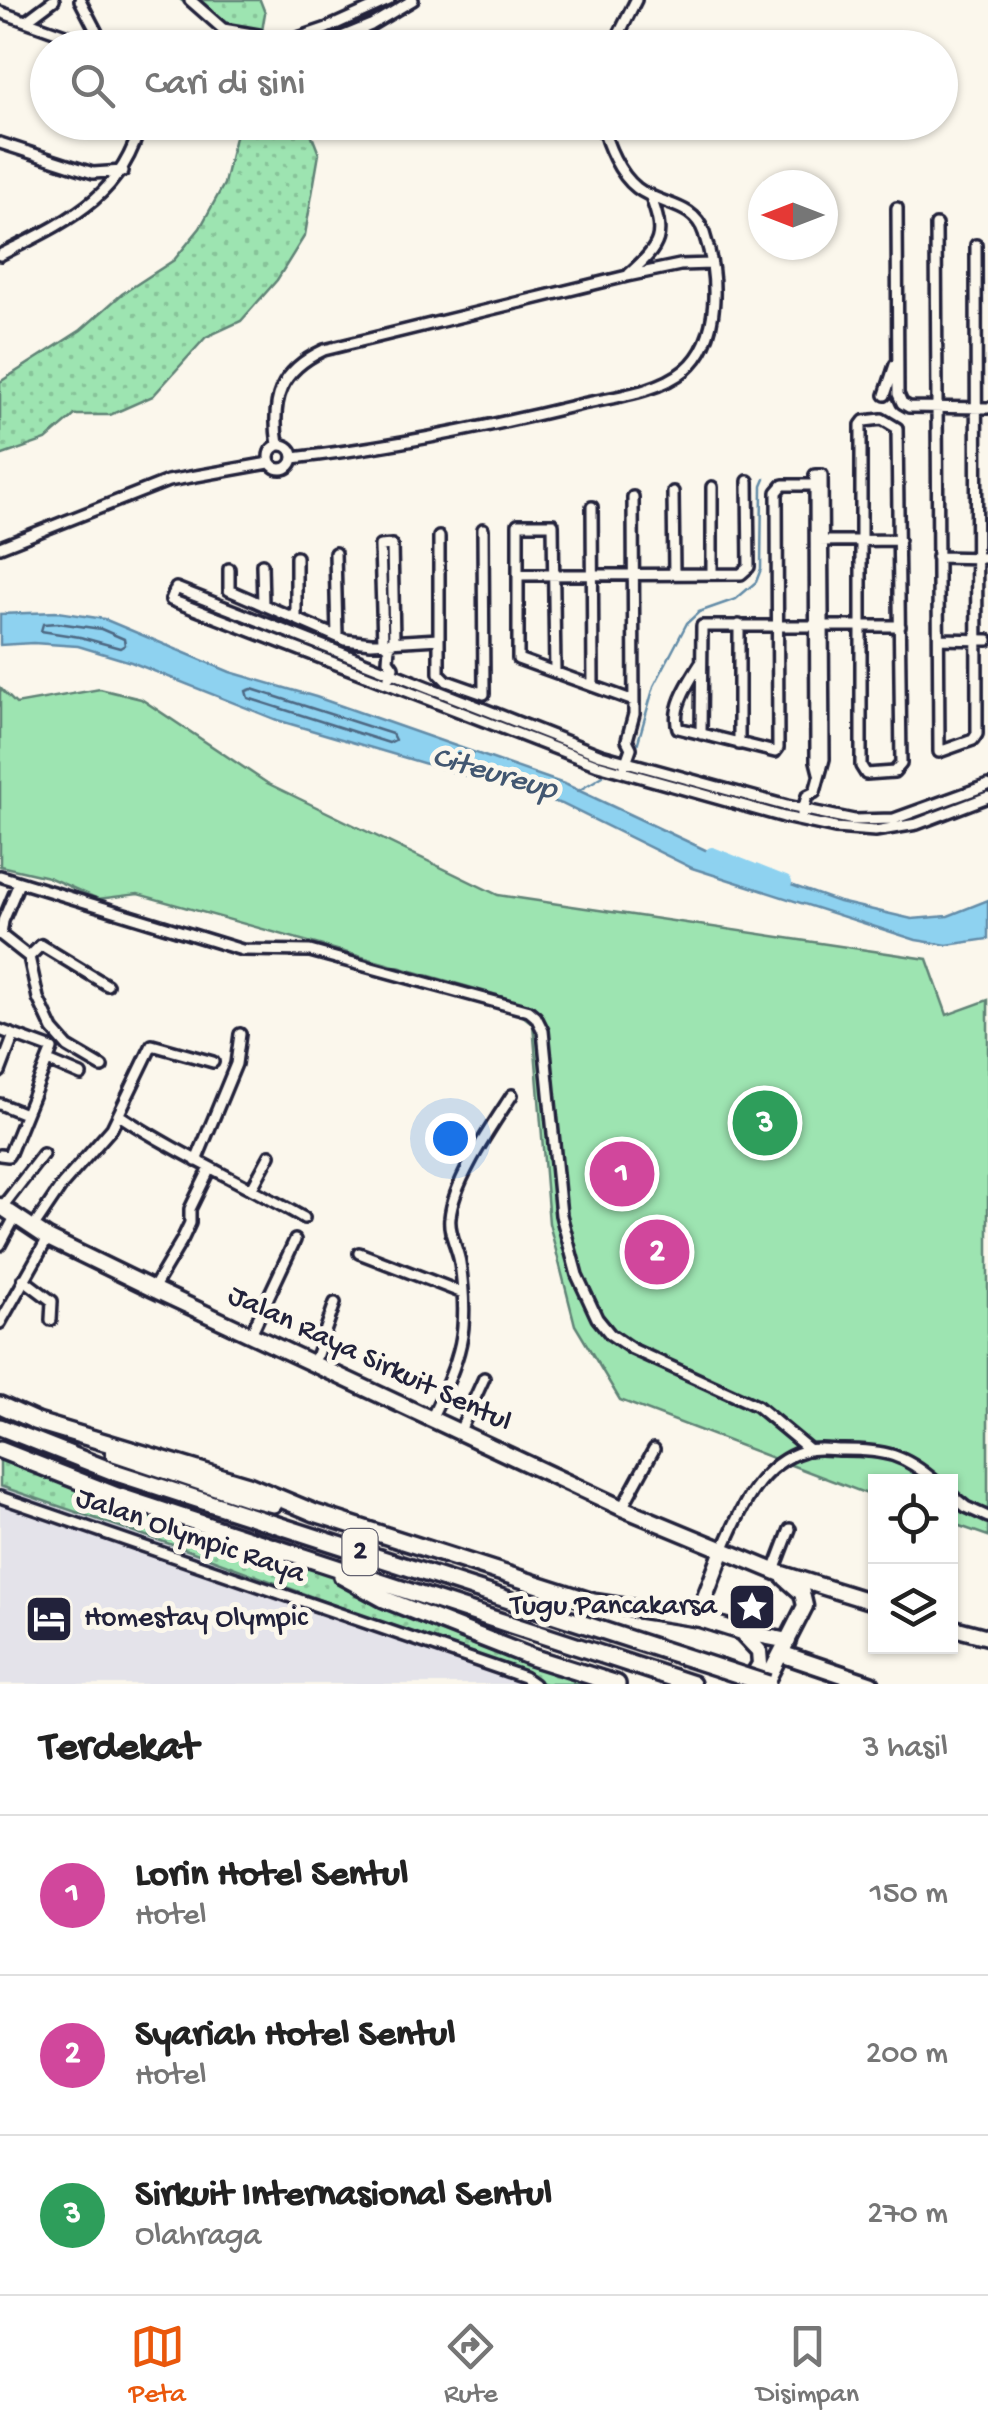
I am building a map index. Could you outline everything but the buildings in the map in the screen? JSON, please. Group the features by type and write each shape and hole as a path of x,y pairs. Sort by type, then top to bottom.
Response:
{"highway":[{"path":"0,1405 34,1420 248,1485 315,1513 592,1602 697,1618"},
{"name":"2","path":"0,1427 117,1473 766,1684"},
{"name":"2","path":"0,1450 117,1496 692,1684"},
{"path":"309,1558 384,1599 531,1658 617,1684"},
{"path":"785,1647 871,1684"}],"main road":[{"name":"Jalan Raya Sirkuit Sentul","path":"1,1206 48,1238 622,1508 776,1572 868,1601"},
{"path":"722,1550 697,1618 785,1647"},
{"path":"766,1684 805,1606 802,1593 776,1572"},
{"path":"958,1629 988,1638"},
{"path":"738,1631 759,1651 760,1664 748,1684"}],"street":[{"path":"26,21 54,0"},
{"path":"80,0 95,30"},
{"path":"190,0 229,30"},
{"path":"355,30 413,0"},
{"path":"621,30 636,0"},
{"path":"321,30 386,1 392,13"},
{"path":"0,12 52,30"},
{"path":"2,253 100,197 123,172 136,140"},
{"path":"269,462 276,469 285,469 293,458 444,437 655,386 688,368 705,343 714,298 706,238 695,216 638,188 622,170 609,140"},
{"path":"0,143 93,173 123,172"},
{"path":"93,173 100,197"},
{"path":"627,276 658,245 660,226 650,196"},
{"path":"897,208 898,394 909,407 983,408"},
{"path":"936,225 939,752 973,740 978,734 982,640 976,558 983,408 976,245"},
{"path":"278,445 274,413 278,393 295,370 316,354 337,345 627,276 680,265 711,264"},
{"path":"885,396 899,352"},
{"path":"882,419 897,428 901,764 894,772 866,774 862,766 862,541 862,424 882,419"},
{"path":"278,445 290,450 293,458"},
{"path":"269,462 271,450 278,445"},
{"path":"0,546 168,482 269,462"},
{"path":"518,575 741,574 749,568 748,481"},
{"path":"700,664 684,692 675,724 769,752 778,748 777,492 783,485 815,485 824,760 802,815"},
{"path":"712,487 712,574"},
{"path":"673,492 674,574"},
{"path":"625,767 634,700 633,497"},
{"path":"592,508 593,686"},
{"path":"555,672 554,524 518,524 518,659 634,700"},
{"path":"438,537 441,677 484,694 483,529"},
{"path":"819,542 900,540"},
{"path":"388,643 380,546 392,545 388,660 394,666 388,679"},
{"path":"336,552 337,636"},
{"path":"296,557 296,619"},
{"path":"937,557 988,558"},
{"path":"262,564 262,605"},
{"path":"229,569 229,590 337,636 358,643 439,640"},
{"path":"377,674 171,600 176,588 377,674 388,679 612,764 853,830 896,829 988,797"},
{"path":"739,625 739,744"},
{"path":"700,734 702,626 900,626"},
{"path":"938,640 982,640"},
{"path":"377,674 388,660"},
{"path":"612,764 618,746 627,740"},
{"path":"815,818 894,819 988,786"},
{"path":"814,792 820,800 815,818"},
{"path":"0,876 242,950 310,951 528,1011 543,1030 566,1239 597,1318 610,1334 632,1348 757,1406 810,1450"},
{"path":"20,882 1,934 29,957 38,998 53,1030 68,1047 102,1067"},
{"path":"29,957 38,945 44,946 107,984"},
{"path":"0,1030 52,1049 8,1156 0,1155"},
{"path":"196,1161 236,1064 240,1034"},
{"path":"0,1072 14,1035"},
{"path":"33,1228 62,1185 97,1148 152,1045 212,1062"},
{"path":"48,1061 81,1075"},
{"path":"431,1419 462,1346 460,1256 450,1229 451,1211 474,1156 512,1095"},
{"path":"0,1104 25,1114"},
{"path":"118,1115 175,1152 252,1188 304,1218"},
{"path":"1,1206 43,1154"},
{"path":"252,1188 270,1155"},
{"path":"153,1289 182,1240 190,1223 190,1209 210,1168"},
{"path":"0,1246 15,1217"},
{"path":"0,1323 48,1238"},
{"path":"251,1334 296,1240"},
{"path":"360,1254 463,1293"},
{"path":"23,1279 52,1302 51,1320"},
{"path":"314,1363 335,1303"},
{"path":"459,1433 484,1378"},
{"path":"622,1508 654,1450"},
{"path":"722,1550 742,1507 761,1480 784,1461 810,1450 892,1453 926,1474"},
{"name":"Jalan Olympic Raya","path":"0,1497 524,1677 534,1684"},
{"path":"958,1500 988,1517"},
{"path":"776,1572 790,1529"}],"shaded area":[{"path":"0,1486 193,1552 545,1684 0,1684"}],"green space":[{"path":"181,0 260,0 265,13 262,30 218,30"},
{"path":"234,140 314,140 319,154 305,235 277,280 241,321 206,337 153,396 110,415 75,415 46,440 0,456 0,382 81,330 122,294 174,260 200,228 224,184"},
{"path":"0,688 16,704 100,689 141,699 267,783 498,895 927,959 947,1015 988,1000 988,1536 958,1525 958,1474 868,1474 868,1494 620,1400 575,1325 549,1223 533,1024 497,995 138,894 98,899 48,877 0,866"},
{"path":"0,1450 309,1558 384,1599 607,1684 545,1684 193,1552 0,1486"}],"water":[{"path":"58,612 104,619 230,672 316,697 567,785 746,869 839,902 912,919 948,916 988,900 988,939 947,945 916,940 692,868 562,804 277,720 131,662 78,646 0,645 0,614"}],"waterway":[{"path":"636,749 654,686 687,623 699,612 736,599 756,582 761,569 765,479"},
{"path":"578,791 603,776"},
{"name":"Citeureup","path":"712,854 785,883"}],"place":[{"name":"Sirkuit Internasional Sentul","path":"765,1123"},
{"name":"Lorin Hotel Sentul","path":"622,1174"},
{"name":"Syariah Hotel Sentul","path":"657,1252"},
{"name":"Tugu Pancakarsa","path":"752,1607"},
{"name":"Homestay Olympic","path":"49,1619"}]}
